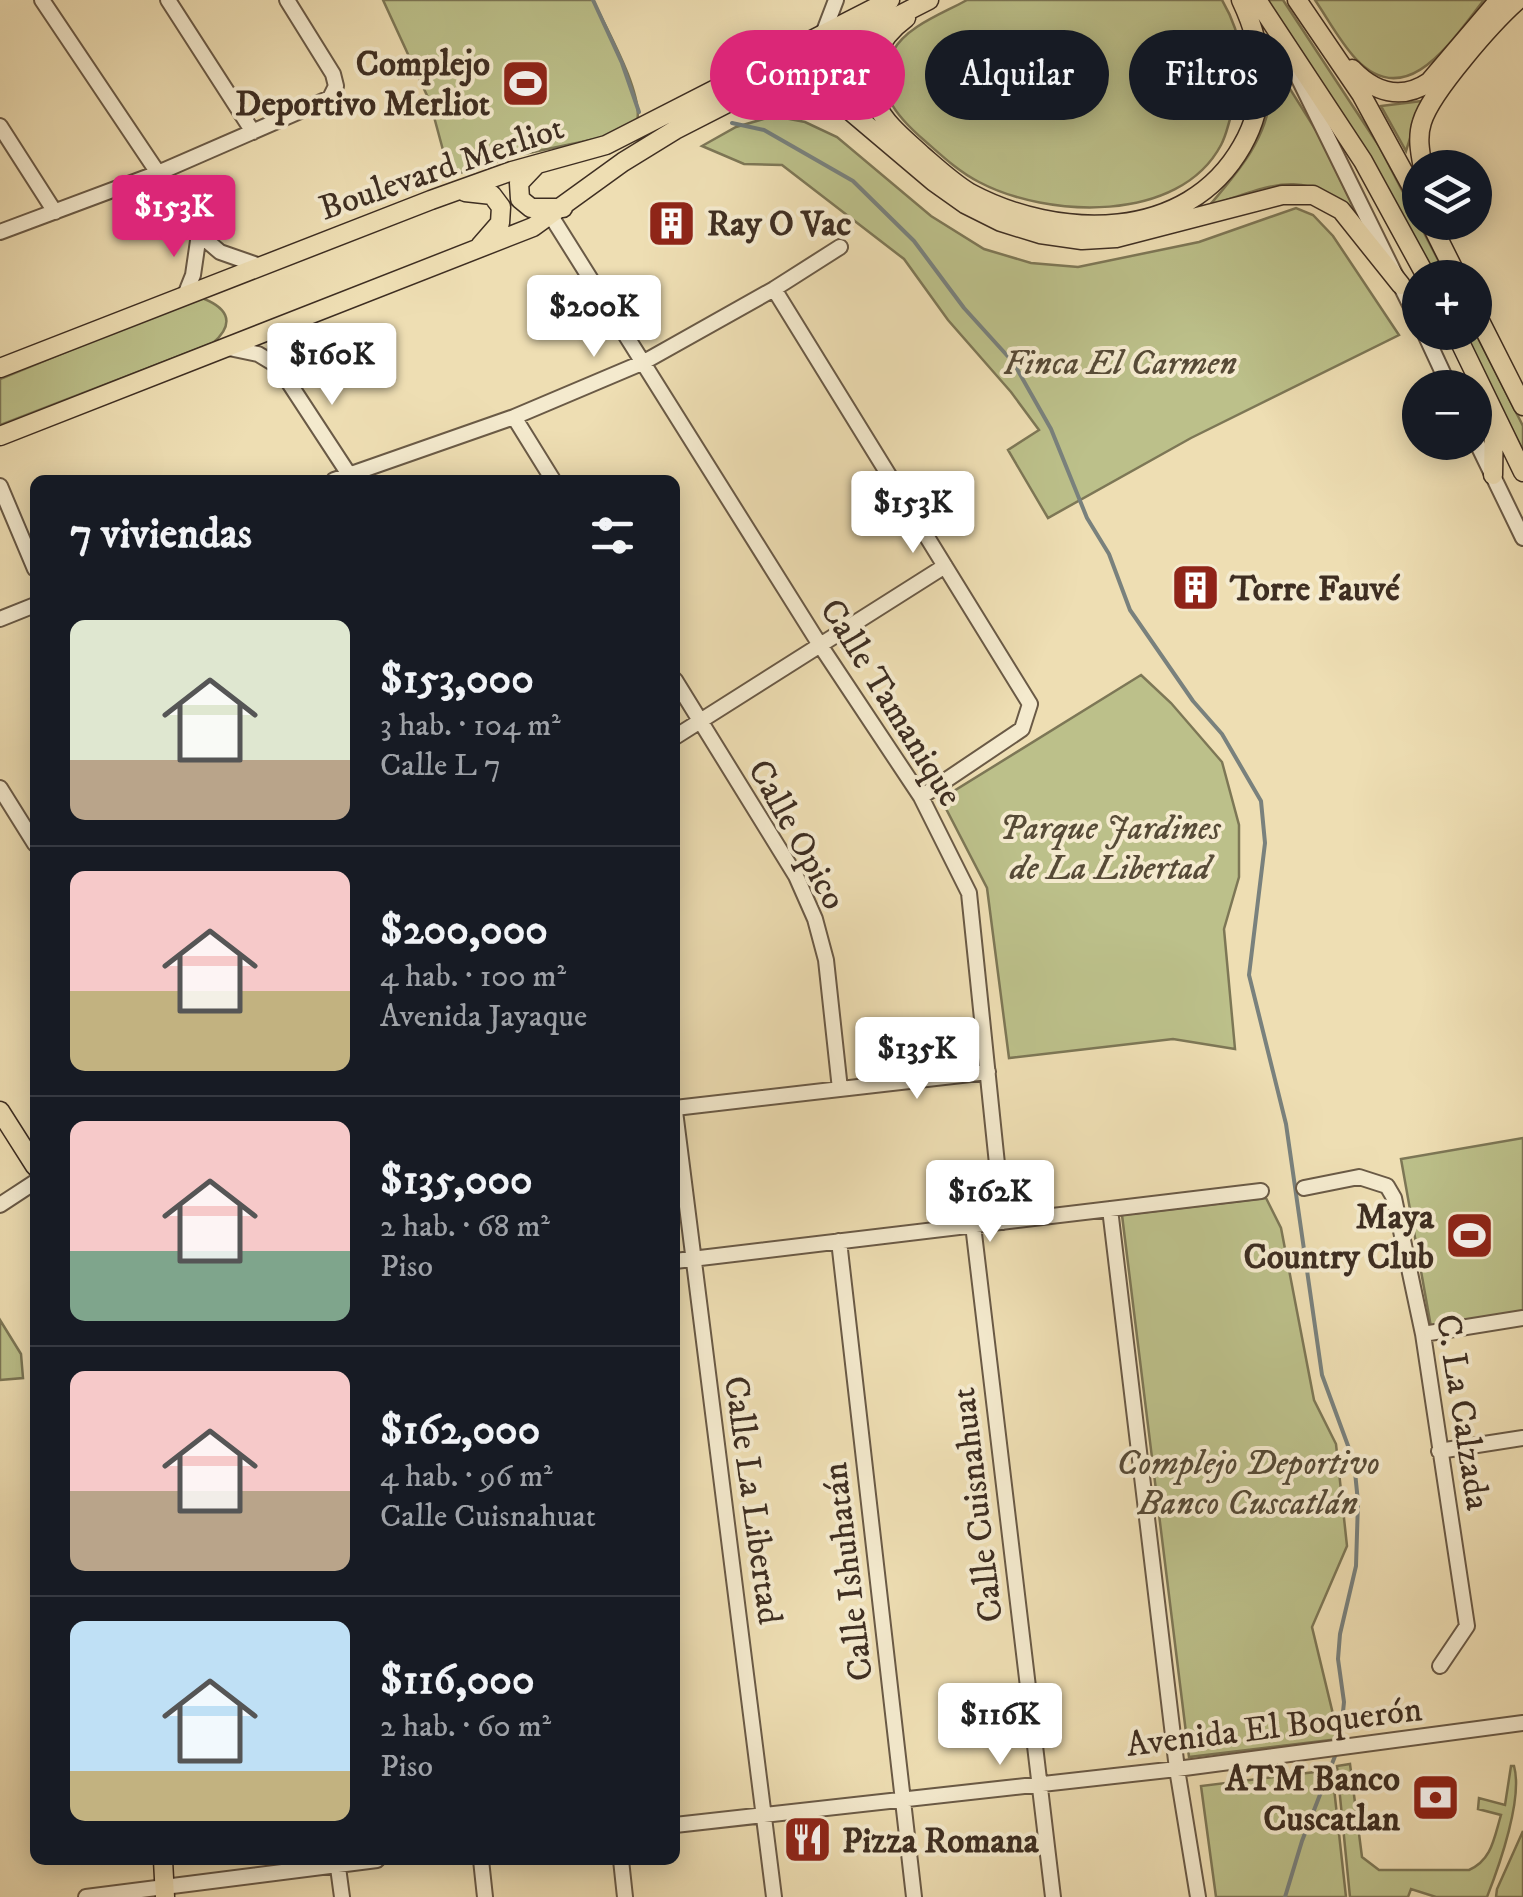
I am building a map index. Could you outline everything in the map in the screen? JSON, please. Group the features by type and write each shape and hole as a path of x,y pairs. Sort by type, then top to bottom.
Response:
{"main road":[{"name":"Boulevard Merliot","path":"831,30 890,0"},
{"name":"Boulevard Merliot","path":"869,30 930,0"},
{"path":"930,0 881,40 871,72 875,104 898,134 967,191 1004,209 1078,226 1117,224 1176,209 1206,190 1233,162 1258,108 1262,77 1259,48 1242,0"},
{"path":"1257,0 1363,161 1417,260"},
{"path":"1297,0 1361,94 1402,169"},
{"path":"1334,51 1377,89 1390,93 1418,89 1429,82 1499,0"},
{"path":"1420,150 1421,124 1430,103 1518,0"},
{"name":"Boulevard Merliot","path":"0,368 454,192 606,146 710,92"},
{"name":"Boulevard Merliot","path":"0,436 533,228 635,154 710,111"},
{"path":"862,120 966,204 1001,222 1040,234 1082,240 1116,238 1282,195 1313,195 1342,210 1401,285"},
{"path":"538,164 519,182 520,199 531,208 558,212"},
{"path":"454,192 492,196 501,208 500,224 476,250"},
{"path":"1492,345 1523,406"},
{"path":"1463,350 1523,472"},
{"path":"1492,475 1494,414"},
{"path":"0,1110 30,1158"},
{"path":"163,1865 164,1891"}],"street":[{"path":"42,0 199,234 220,252 260,266"},
{"path":"168,0 253,132"},
{"path":"0,232 158,172 330,98 336,86 334,74 286,0"},
{"path":"825,30 836,0"},
{"path":"1270,19 1401,285"},
{"path":"0,126 55,212"},
{"name":"Calle Tamanique","path":"558,212 644,362 820,645 921,797 969,893 1003,1222"},
{"path":"186,295 199,234"},
{"path":"353,475 514,417 644,362 840,247"},
{"path":"774,289 1030,704 1022,730 921,797"},
{"path":"281,325 277,337 278,366 343,475"},
{"path":"222,347 244,349 278,366"},
{"path":"514,417 550,475"},
{"path":"1485,460 1523,538"},
{"path":"0,486 30,557"},
{"path":"680,734 946,566"},
{"path":"0,618 30,607"},
{"name":"Calle Opico","path":"680,688 796,876 815,919 826,960 840,1089"},
{"path":"0,788 30,836"},
{"path":"680,1108 988,1072"},
{"name":"Calle La Libertad","path":"680,1153 774,1897"},
{"name":"C. La Calzada","path":"1304,1188 1359,1177 1387,1186 1394,1198 1423,1334 1467,1626 1440,1666"},
{"path":"0,1205 30,1185"},
{"path":"680,1260 1261,1191"},
{"path":"1110,1209 1177,1769 1198,1897"},
{"name":"Calle Cuisnahuat","path":"973,1225 1053,1897"},
{"name":"Calle Ishuhatán","path":"839,1241 914,1897"},
{"path":"1423,1334 1523,1318"},
{"path":"1439,1451 1523,1438"},
{"name":"Avenida El Boquerón","path":"680,1824 1040,1786 1523,1724"},
{"path":"86,1897 164,1891 319,1865"},
{"path":"337,1865 342,1897"},
{"path":"482,1865 486,1897"},
{"path":"622,1865 625,1897"}],"green space":[{"name":"Complejo Deportivo Merliot","path":"383,0 593,0 630,78 637,122 605,137 519,155 450,176 430,102"},
{"path":"967,0 1222,0 1235,30 1129,30 1129,120 1230,120 1226,134 1201,171 1175,189 1144,201 1110,207 1074,207 1007,194 972,178 944,158 903,120 905,36"},
{"path":"1266,0 1283,0 1379,146 1402,190 1402,224 1293,45 1293,30 1284,30"},
{"path":"1315,0 1484,0 1428,64 1394,78 1375,74 1356,59"},
{"path":"1293,94 1317,132 1358,216 1339,200 1304,185 1270,187 1209,206 1248,156 1266,120 1293,120"},
{"path":"1422,101 1406,150 1405,150 1381,106"},
{"name":"Finca El Carmen","path":"760,120 805,122 837,137 931,216 984,249 1031,263 1078,267 1199,242 1296,208 1313,215 1333,236 1399,335 1191,438 1048,518 1008,450 1039,430 1011,392 948,320 904,259 782,165 744,164 702,146 736,127"},
{"path":"1412,240 1428,240 1438,260 1424,260"},
{"path":"199,297 216,305 225,315 225,328 213,343 0,425 0,379"},
{"path":"1472,350 1484,350 1523,426 1523,451 1492,390 1492,370 1482,370"},
{"name":"Parque Jardines de La Libertad","path":"1141,675 1222,762 1239,825 1239,877 1224,929 1235,1049 1173,1039 1009,1058 987,888 941,799"},
{"name":"Maya Country Club","path":"1523,1138 1523,1313 1431,1327 1401,1159"},
{"name":"Complejo Deportivo Banco Cuscatlán","path":"1266,1198 1281,1228 1314,1400 1336,1444 1347,1546 1312,1627 1339,1739 1189,1757 1122,1215"},
{"path":"0,1320 21,1354 23,1378 0,1380"},
{"path":"1350,1764 1362,1857 1379,1870 1469,1870 1477,1866 1491,1847 1501,1815 1478,1809 1479,1798 1505,1805 1514,1766 1513,1813 1487,1897 1436,1897 1411,1889 1408,1897 1350,1897 1337,1766"},
{"path":"1332,1770 1346,1897 1216,1897 1201,1786"},
{"path":"1523,1831 1523,1897 1496,1897 1497,1889"}],"waterway":[{"path":"593,0 639,112"},
{"path":"732,123 764,130 853,181 914,241 964,308 1013,362 1051,429 1087,518 1109,554 1130,610 1193,701 1222,734 1261,801 1265,843 1249,975 1286,1124 1322,1375 1354,1462 1358,1502 1356,1566 1338,1659 1344,1702 1340,1742"},
{"path":"1285,1897 1337,1751"}],"place":[{"name":"Complejo Deportivo Merliot","path":"525,83"},
{"name":"Ray O Vac","path":"672,223"},
{"name":"Torre Fauvé","path":"1195,588"},
{"name":"Maya Country Club","path":"1469,1236"},
{"name":"ATM Banco Cuscatlan","path":"1435,1798"},
{"name":"Pizza Romana","path":"807,1840"}]}
